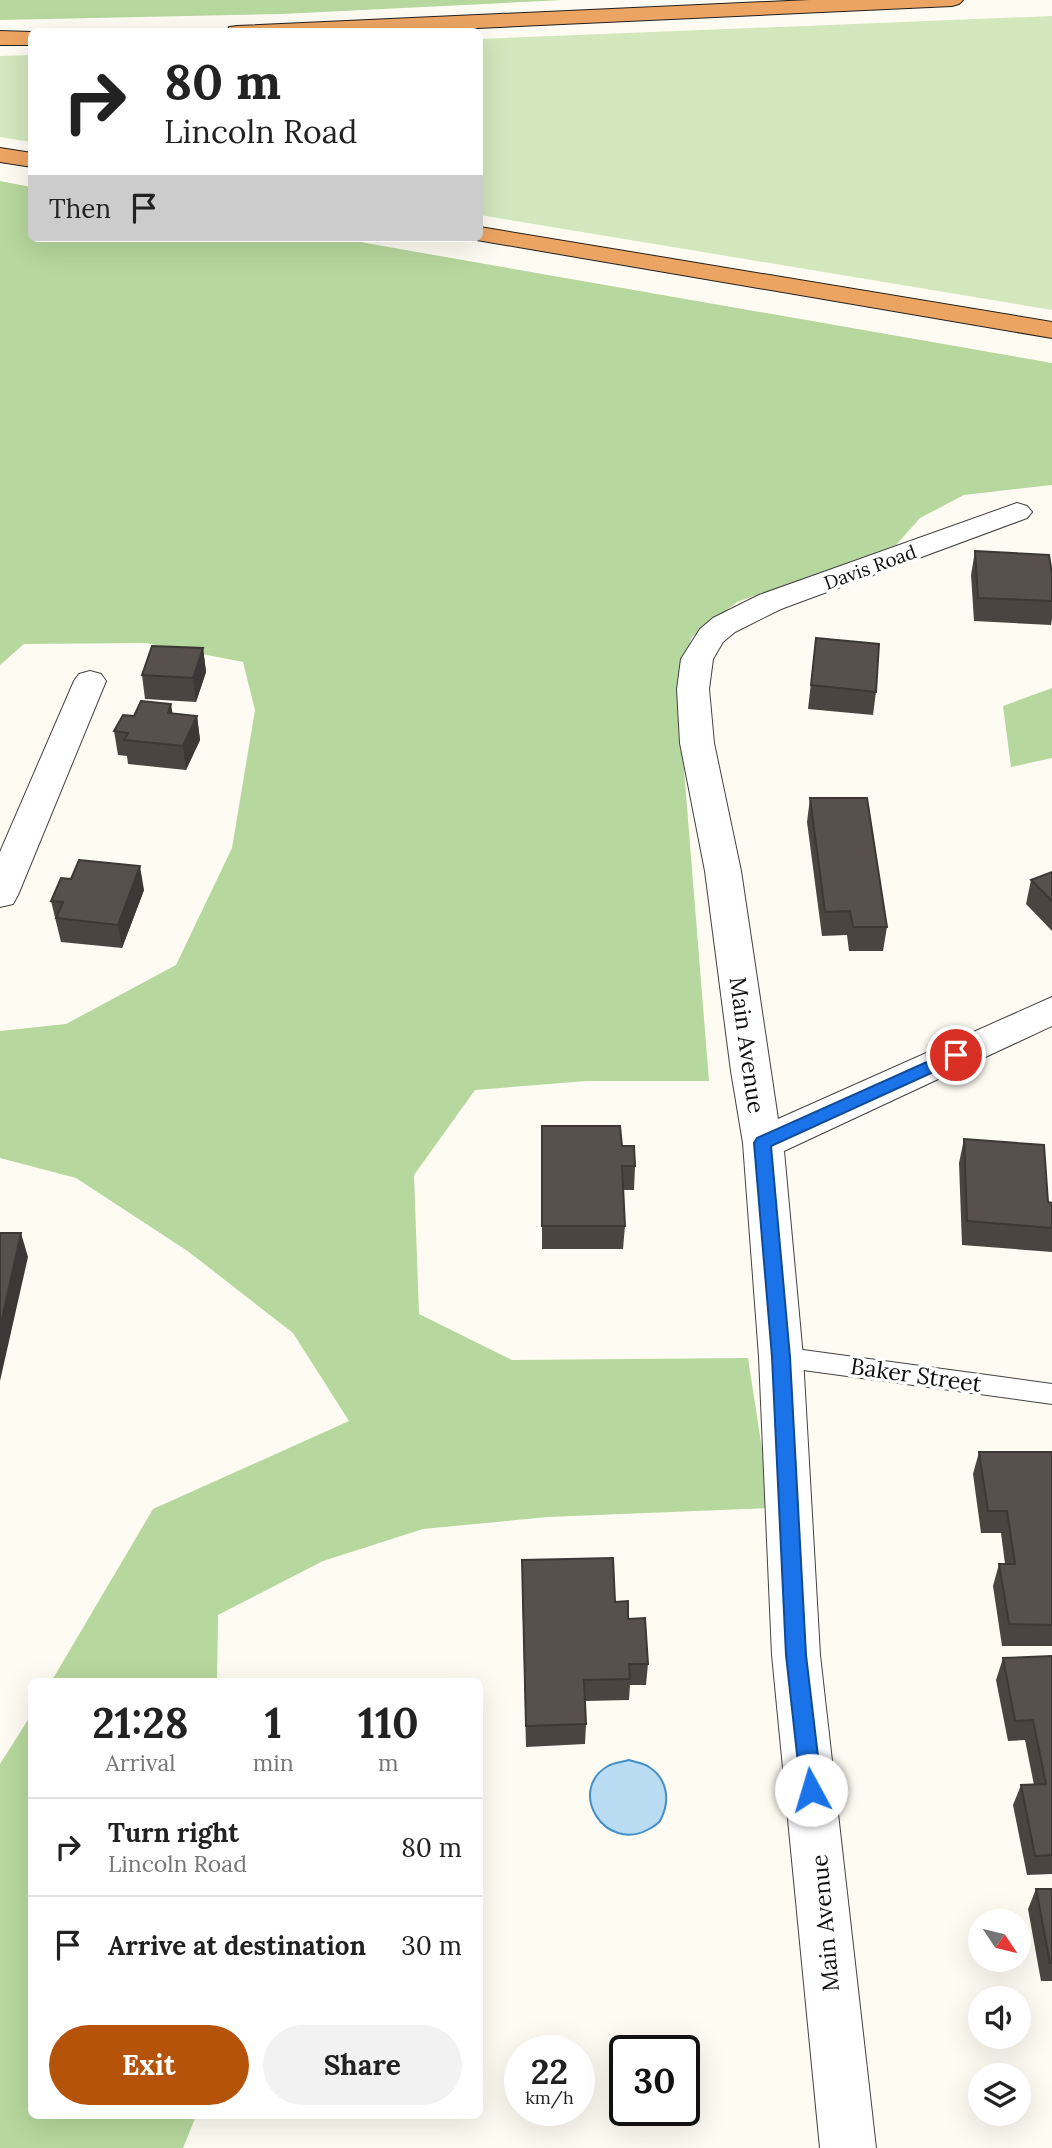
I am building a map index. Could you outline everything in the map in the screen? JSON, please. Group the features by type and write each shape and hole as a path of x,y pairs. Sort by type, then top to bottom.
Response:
{"highway":[{"path":"326,28 952,0"},
{"path":"0,38 28,37"},
{"path":"0,155 28,159"},
{"path":"483,235 1052,330"}],"street":[{"name":"Davis Road","path":"724,625 771,602 1017,512"},
{"name":"Main Avenue","path":"724,625 711,636 698,659 693,689 693,718 723,871 762,1143 781,1357 796,1655 848,2148"},
{"path":"0,895 90,681"},
{"path":"762,1143 1052,1010"}],"lane":[{"name":"Baker Street","path":"781,1357 1052,1394"}],"green space":[{"path":"0,0 563,0 282,14 0,20"},
{"path":"1052,16 1052,310 483,215 483,39"},
{"path":"28,55 28,142 0,137 0,56"},
{"path":"0,181 28,186 28,242 360,242 1052,363 1052,485 964,495 920,518 896,545 737,602 692,637 677,682 709,1081 587,1081 475,1090 414,1175 419,1314 512,1360 748,1358 771,1508 548,1517 423,1529 323,1561 218,1615 217,1678 53,1678 153,1509 349,1421 293,1333 189,1252 76,1178 0,1158 0,1031 66,1024 176,965 232,848 255,710 243,662 146,643 24,644 0,665"},
{"path":"1052,688 1052,758 1011,767 1003,706"},
{"path":"28,1720 28,2119 195,2119 183,2148 0,2148 0,1764"}],"water":[{"path":"629,1760 645,1764 655,1772 666,1791 666,1805 659,1823 633,1834 618,1833 596,1816 590,1789 596,1777 610,1765"}],"building":[{"path":"975,551 1049,555 1052,601 978,598"},
{"path":"816,638 879,644 876,692 811,685"},
{"path":"152,646 203,648 193,678 142,675"},
{"path":"141,701 171,704 168,713 197,716 183,746 124,740 128,733 114,731 123,715 134,716"},
{"path":"810,798 867,798 887,927 853,927 850,911 825,912"},
{"path":"79,860 140,866 118,925 56,918 63,902 51,901 61,878 71,879"},
{"path":"1052,872 1052,901 1031,880"},
{"path":"542,1126 620,1126 622,1146 634,1146 635,1166 622,1166 625,1226 542,1226"},
{"path":"964,1139 1044,1145 1048,1202 1052,1203 1052,1228 967,1221"},
{"path":"0,1233 21,1233 0,1328"},
{"path":"979,1452 1052,1452 1052,1625 1009,1624 999,1564 1015,1564 1007,1511 988,1511"},
{"path":"613,1558 615,1602 628,1601 628,1619 645,1618 648,1664 629,1664 630,1679 584,1680 586,1724 526,1726 522,1560"},
{"path":"1052,1656 1052,1855 1035,1856 1021,1785 1046,1784 1033,1720 1015,1721 1003,1658"},
{"path":"1036,1889 1052,1889 1052,1963 1050,1963"}],"route":[{"path":"811,1790 796,1655 781,1357 762,1143 956,1055"}]}
